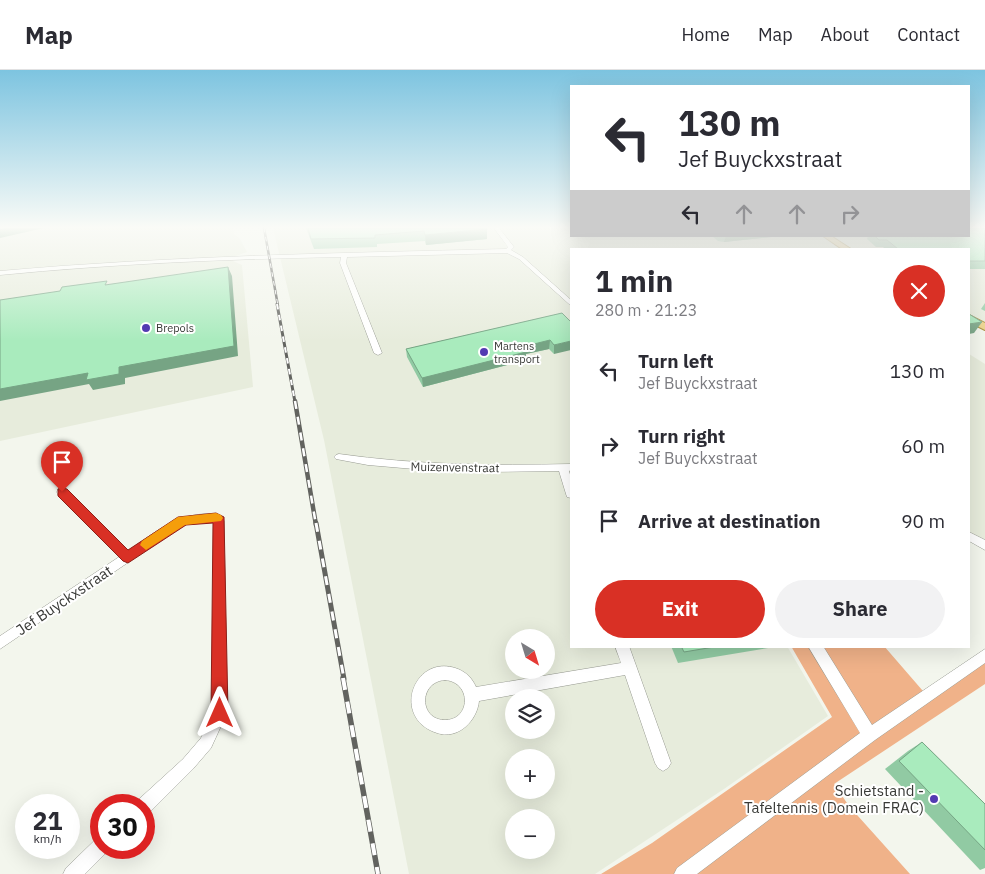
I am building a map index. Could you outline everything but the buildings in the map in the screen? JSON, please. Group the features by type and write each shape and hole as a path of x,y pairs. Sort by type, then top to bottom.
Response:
{"main road":[{"path":"970,319 985,327"}],"street":[{"path":"0,273 80,266"},
{"path":"344,266 378,353"},
{"path":"529,266 570,302"},
{"name":"Muizenvenstraat","path":"339,457 384,465 442,468 567,468"},
{"path":"567,468 570,488"},
{"name":"Jef Buyckxstraat","path":"62,492 128,557"},
{"name":"Jef Buyckxstraat","path":"0,643 183,521 216,518 219,521 220,713 206,742 188,764 155,796"},
{"path":"970,537 985,545"},
{"path":"623,648 663,763"},
{"path":"817,648 870,736"},
{"path":"683,874 870,736 985,655"},
{"path":"472,695 629,668"},
{"path":"72,874 90,857"}],"shaded area":[{"path":"0,266 242,266 253,387 0,441"},
{"path":"282,266 570,266 570,648 788,648 828,716 724,789 595,874 409,874 324,440"},
{"path":"970,266 985,266 985,323 970,315"},
{"path":"970,355 985,364 985,540 970,532"},
{"path":"792,648 886,648 929,698 985,660 985,684 834,784 849,806 910,874 601,874 652,843 832,717"}],"railway":[{"path":"271,266 278,306"},
{"path":"277,304 295,402"},
{"path":"295,401 316,525"},
{"path":"316,523 344,679"},
{"path":"343,678 378,874"}],"slow traffic":[{"path":"146,545 183,521 216,518"}],"place":[{"name":"Brepols","path":"146,328"},
{"name":"Martens transport","path":"484,352"},
{"name":"Schietstand - Tafeltennis (Domein FRAC)","path":"934,799"}],"route":[{"path":"62,492 128,557 183,521 216,518 219,521 220,713"}]}
